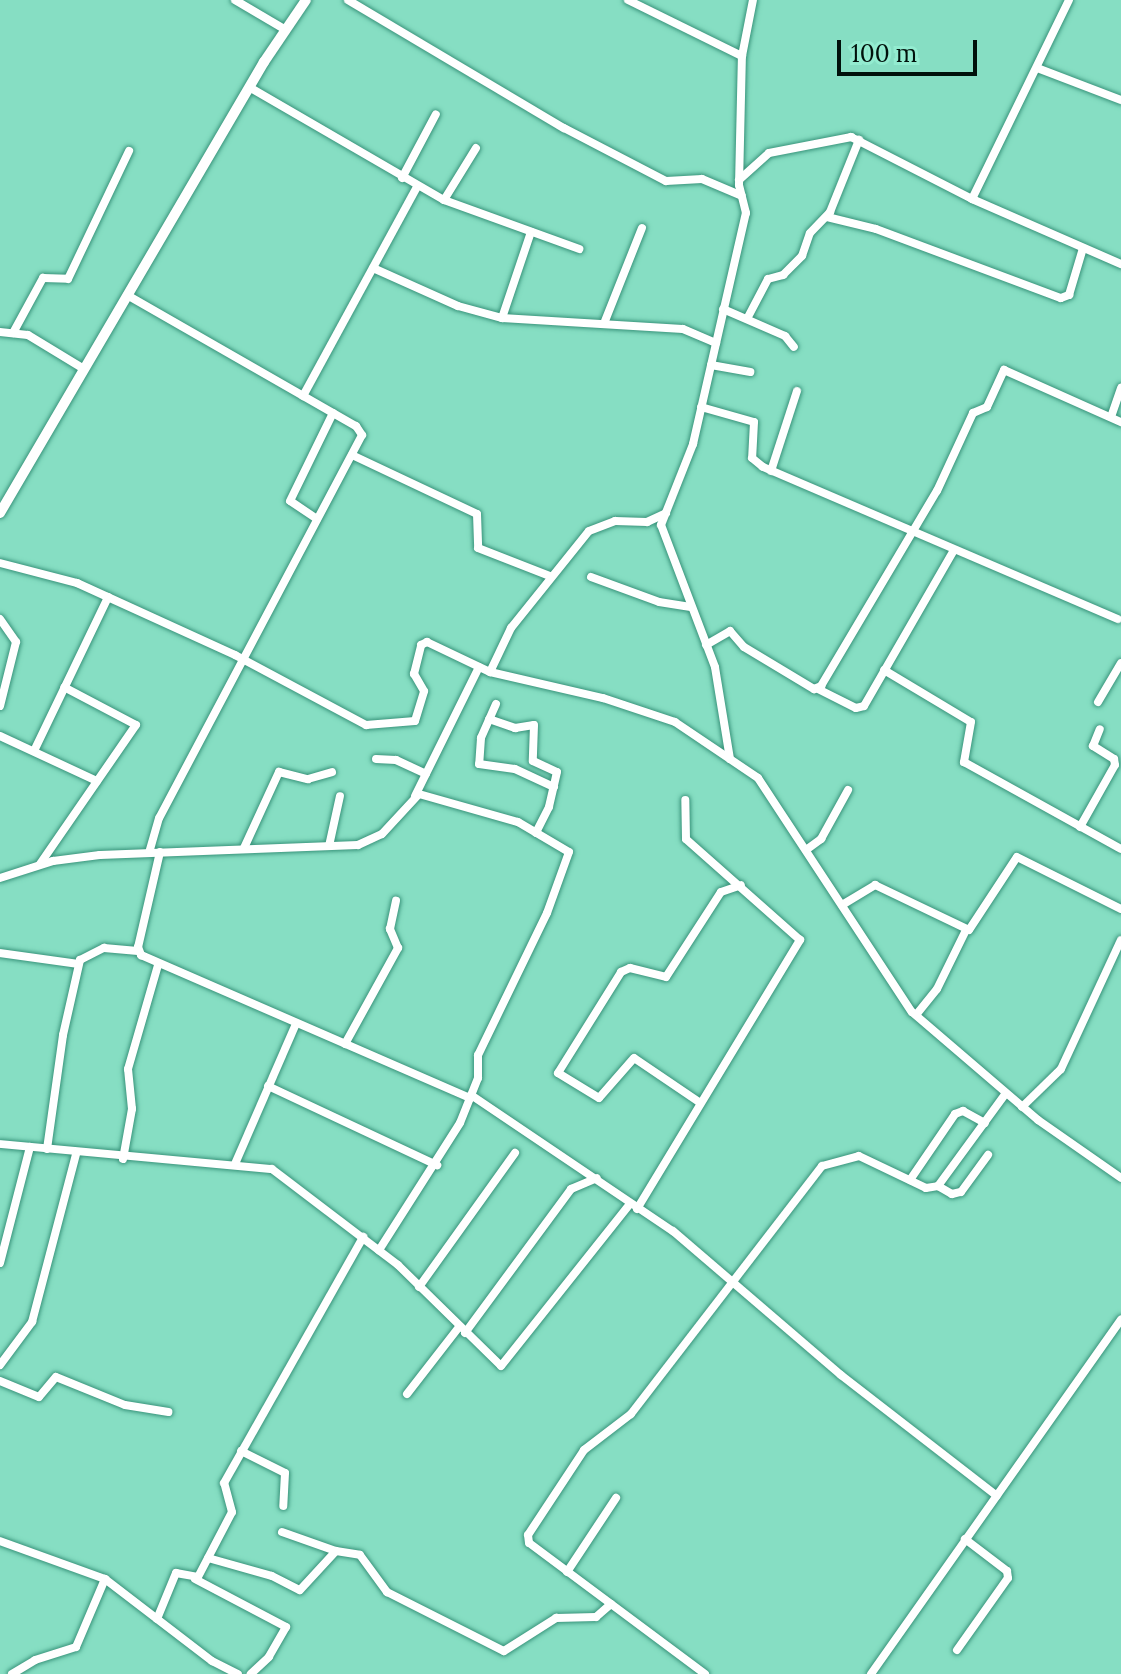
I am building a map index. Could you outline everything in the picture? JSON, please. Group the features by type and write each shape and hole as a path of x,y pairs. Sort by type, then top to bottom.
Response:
{"street":[{"path":"235,0 286,30"},
{"path":"0,513 249,87 306,0"},
{"path":"348,0 564,128 666,181 702,179 742,196"},
{"path":"628,0 742,56"},
{"path":"730,759 715,667 662,536 666,513 701,407 746,213 739,180 742,56 753,0"},
{"path":"972,199 1067,3 1056,0"},
{"path":"1037,68 1120,98"},
{"path":"249,87 417,187 444,200 579,249"},
{"path":"402,178 436,114"},
{"path":"739,180 769,153 846,136 972,199 1121,264"},
{"path":"748,317 768,279 783,275 802,256 810,233 827,217 859,140"},
{"path":"444,200 476,148"},
{"path":"13,333 43,278 68,279 129,151"},
{"path":"303,396 417,187"},
{"path":"827,217 876,229 1061,298 1069,295 1083,248"},
{"path":"605,321 642,228"},
{"path":"502,318 531,232"},
{"path":"373,268 458,306 502,318 605,321 683,329 716,343"},
{"path":"127,295 360,430 352,455 159,818 149,853"},
{"path":"723,309 748,317 785,336 794,347"},
{"path":"0,332 28,335 84,369"},
{"path":"711,365 750,372"},
{"path":"818,689 913,532 973,413 987,407 1004,370 1121,422"},
{"path":"1111,417 1121,388"},
{"path":"771,471 797,391"},
{"path":"701,407 754,422 752,458 771,471 1120,617"},
{"path":"317,519 291,505 290,496 333,413"},
{"path":"352,455 477,514 478,548 550,576"},
{"path":"490,672 511,628 550,576 594,528 615,521 647,522 666,513"},
{"path":"706,645 730,631 744,647 818,689 860,708 954,550"},
{"path":"0,563 77,583 243,659 366,725 415,721 424,691 414,674 423,642 490,672 603,698 675,722 758,778 916,1015 1022,1107 1121,1178"},
{"path":"591,577 659,602 691,607"},
{"path":"34,751 108,597"},
{"path":"0,619 16,642 0,706"},
{"path":"1098,702 1121,663"},
{"path":"0,878 40,864 149,853 329,846 371,841 414,796 479,667"},
{"path":"884,670 971,722 964,762 1121,849"},
{"path":"40,864 136,725 64,687"},
{"path":"496,704 478,747 479,764 515,769 554,787"},
{"path":"489,719 515,728 534,725 531,758 557,772 536,833"},
{"path":"1080,827 1115,765 1114,759 1093,746 1100,729"},
{"path":"0,736 97,781"},
{"path":"376,759 396,760 426,774"},
{"path":"244,848 279,772 308,779 332,772"},
{"path":"806,850 821,839 848,790"},
{"path":"329,846 340,796"},
{"path":"379,1250 437,1165 470,1097 478,1055 569,855 518,822 414,796"},
{"path":"0,1144 123,1159 235,1164 272,1169 379,1250 496,1364 505,1365 633,1206 800,940 686,839 685,800"},
{"path":"138,951 160,852"},
{"path":"842,905 875,885 966,930 973,929 1017,857 1121,909"},
{"path":"699,1102 634,1058 599,1098 558,1073 621,972 630,968 666,977 721,892 741,885"},
{"path":"345,1044 398,948 390,929 396,901"},
{"path":"916,1015 937,989 966,930"},
{"path":"1022,1107 1061,1069 1121,940"},
{"path":"47,1149 78,964 85,955 101,949 138,951 158,965 470,1097 673,1231 734,1285 997,1496"},
{"path":"0,953 78,964"},
{"path":"123,1159 132,1109 128,1069 158,965"},
{"path":"235,1164 296,1024"},
{"path":"268,1086 437,1165"},
{"path":"938,1186 1006,1093"},
{"path":"910,1180 955,1114 963,1111 985,1123"},
{"path":"0,1263 30,1147"},
{"path":"419,1287 515,1153"},
{"path":"0,1365 32,1322 76,1154"},
{"path":"705,1674 529,1543 528,1535 584,1450 631,1414 734,1285 822,1166 859,1156 926,1188 938,1186 952,1194 961,1192 988,1155"},
{"path":"407,1394 462,1330 571,1189 597,1178"},
{"path":"195,1579 232,1512 223,1488 241,1451 363,1237"},
{"path":"871,1674 1121,1319"},
{"path":"0,1381 39,1397 56,1377 125,1405 168,1412"},
{"path":"241,1451 285,1473 283,1506"},
{"path":"567,1572 616,1498"},
{"path":"282,1532 364,1558 387,1592 504,1651 556,1618 596,1617 611,1604"},
{"path":"957,1650 1008,1574 965,1539"},
{"path":"0,1541 105,1579 238,1674"},
{"path":"208,1558 272,1576 300,1590 336,1551"},
{"path":"157,1619 176,1573 195,1579 286,1627 269,1657 251,1674"},
{"path":"12,1674 35,1660 76,1647 105,1579"}]}
